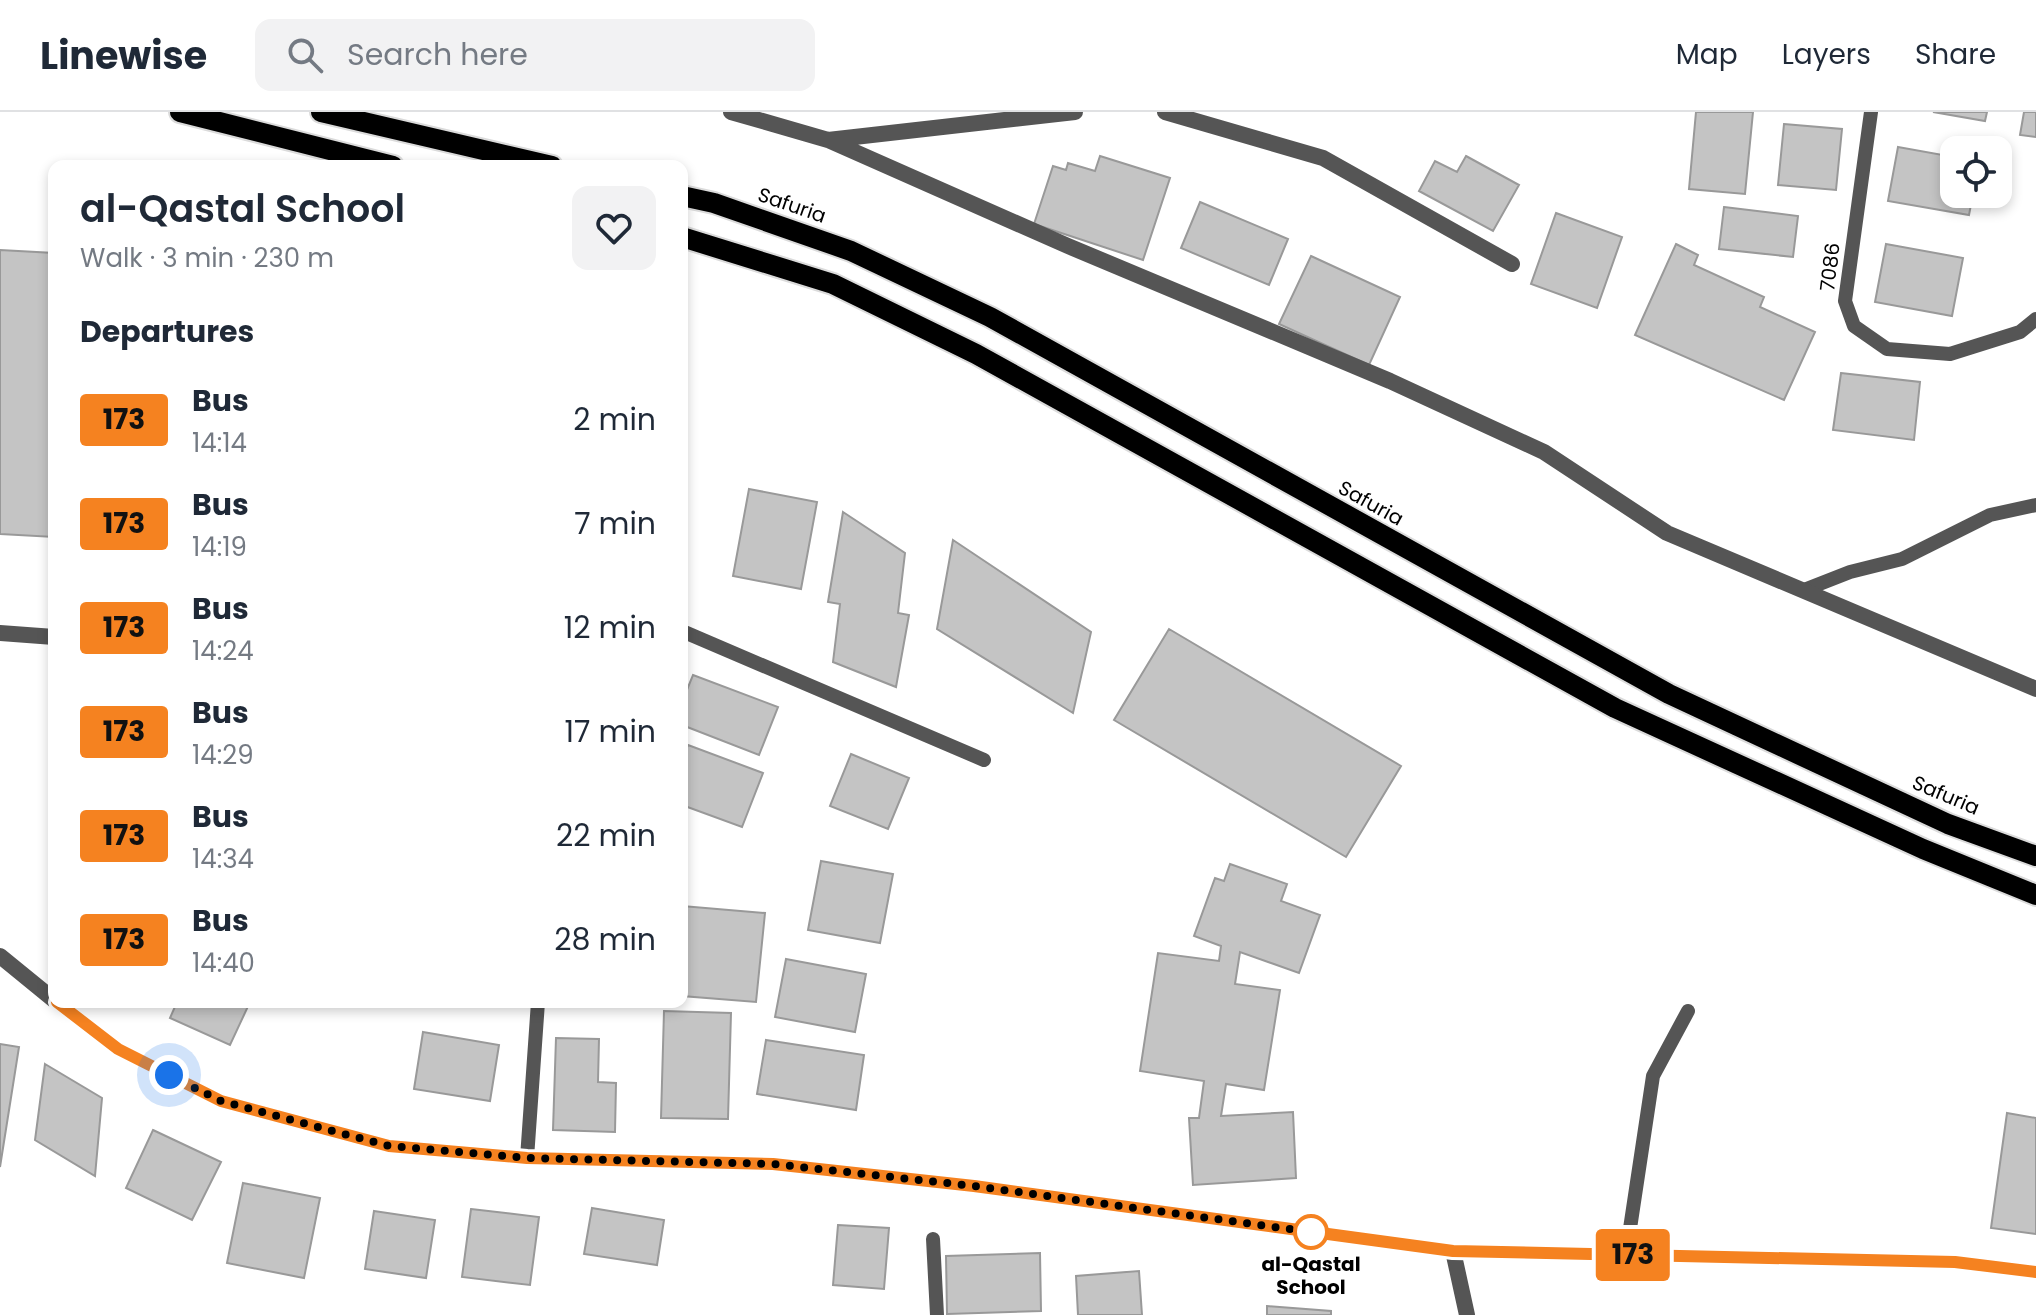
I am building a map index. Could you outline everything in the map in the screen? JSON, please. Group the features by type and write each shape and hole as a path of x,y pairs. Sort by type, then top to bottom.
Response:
{"main road":[{"path":"180,112 369,160"},
{"path":"321,112 526,160"},
{"name":"Safuria","path":"688,197 714,203 851,251 990,317 1284,483 1669,694 1948,824 2036,856"},
{"path":"688,239 848,291 990,361 1615,708 1923,849 2036,895"}],"street":[{"path":"731,112 828,140 1068,246 1390,381 1544,452 1667,533 2036,689"},
{"path":"828,140 1075,112"},
{"path":"1165,112 1323,158 1512,264"},
{"path":"0,633 48,637"},
{"path":"0,956 48,995"},
{"path":"64,1008 118,1049 221,1101 389,1146 527,1158 773,1164 974,1186 1453,1251 1955,1262 2036,1272"},
{"path":"1453,1251 1467,1315"}],"lane":[{"name":"7086","path":"1871,112 1845,301 1854,326 1887,349 1950,354 2020,332 2036,319"},
{"path":"1804,590 1850,572 1902,559 1990,515 2036,505"},
{"path":"688,634 984,760"},
{"path":"527,1158 538,1008"},
{"path":"1626,1255 1653,1076 1688,1011"},
{"path":"933,1239 937,1315"}],"building":[{"path":"1696,112 1753,112 1745,194 1689,189"},
{"path":"1933,112 1987,112 1985,121"},
{"path":"2024,112 2036,112 2036,137 2020,135"},
{"path":"1784,124 1842,129 1836,190 1778,185"},
{"path":"1898,147 1940,154 1940,208 1970,208 1969,215 1888,201"},
{"path":"1100,156 1170,178 1143,260 1034,224 1053,166 1066,170 1068,163 1095,171"},
{"path":"1466,156 1519,185 1493,231 1419,191 1435,161 1457,172"},
{"path":"1200,202 1288,239 1269,285 1181,248"},
{"path":"1724,207 1798,216 1793,257 1719,249"},
{"path":"1556,213 1622,237 1597,308 1531,284"},
{"path":"1676,244 1698,255 1694,265 1764,297 1760,307 1815,332 1784,400 1635,335"},
{"path":"1886,244 1963,258 1952,316 1875,302"},
{"path":"0,250 48,253 48,537 0,534"},
{"path":"1311,256 1400,297 1369,365 1279,324"},
{"path":"1841,373 1920,382 1914,440 1833,430"},
{"path":"749,489 817,502 801,589 733,576"},
{"path":"843,512 905,553 898,613 909,615 896,687 833,662 840,604 828,602"},
{"path":"953,540 1091,632 1073,713 937,629"},
{"path":"1169,629 1401,766 1346,857 1114,720"},
{"path":"693,675 778,707 759,755 688,727 688,687"},
{"path":"688,745 763,773 742,827 688,807"},
{"path":"851,754 909,778 888,829 830,806"},
{"path":"821,861 893,874 880,943 808,930"},
{"path":"1230,864 1287,884 1281,901 1320,915 1299,973 1240,952 1235,984 1280,990 1264,1090 1226,1084 1221,1116 1293,1112 1296,1178 1193,1185 1189,1118 1199,1118 1204,1081 1140,1071 1158,953 1219,961 1221,946 1194,936 1215,878 1224,881"},
{"path":"688,907 765,913 756,1002 688,996"},
{"path":"786,959 866,974 855,1032 775,1017"},
{"path":"174,1008 247,1008 230,1045 170,1018"},
{"path":"664,1011 731,1013 728,1119 661,1118"},
{"path":"423,1032 499,1045 490,1101 414,1089"},
{"path":"556,1038 599,1039 598,1082 616,1083 615,1132 553,1130"},
{"path":"766,1040 864,1055 856,1110 757,1094"},
{"path":"0,1044 19,1047 0,1167"},
{"path":"45,1064 102,1098 95,1176 35,1140"},
{"path":"2007,1113 2036,1118 2036,1234 1991,1228"},
{"path":"153,1130 221,1162 192,1220 126,1188"},
{"path":"243,1183 320,1198 304,1278 227,1263"},
{"path":"592,1208 664,1220 657,1265 584,1254"},
{"path":"471,1209 539,1217 530,1285 462,1277"},
{"path":"374,1211 435,1220 426,1278 365,1269"},
{"path":"838,1225 889,1228 884,1289 833,1285"},
{"path":"1040,1253 1041,1311 947,1314 946,1256"},
{"path":"1139,1271 1142,1315 1078,1315 1076,1276"},
{"path":"1267,1306 1331,1311 1331,1315 1267,1315"}],"bus line":[{"name":"173","path":"65,1008 118,1049 221,1101 389,1146 527,1158 773,1164 974,1186 1453,1251 1955,1262 2036,1272"}],"place":[{"name":"al-Qastal School","path":"1311,1232"}],"route":[{"path":"169,1075 221,1101 389,1146 527,1158 773,1164 974,1186 1311,1232"}]}
